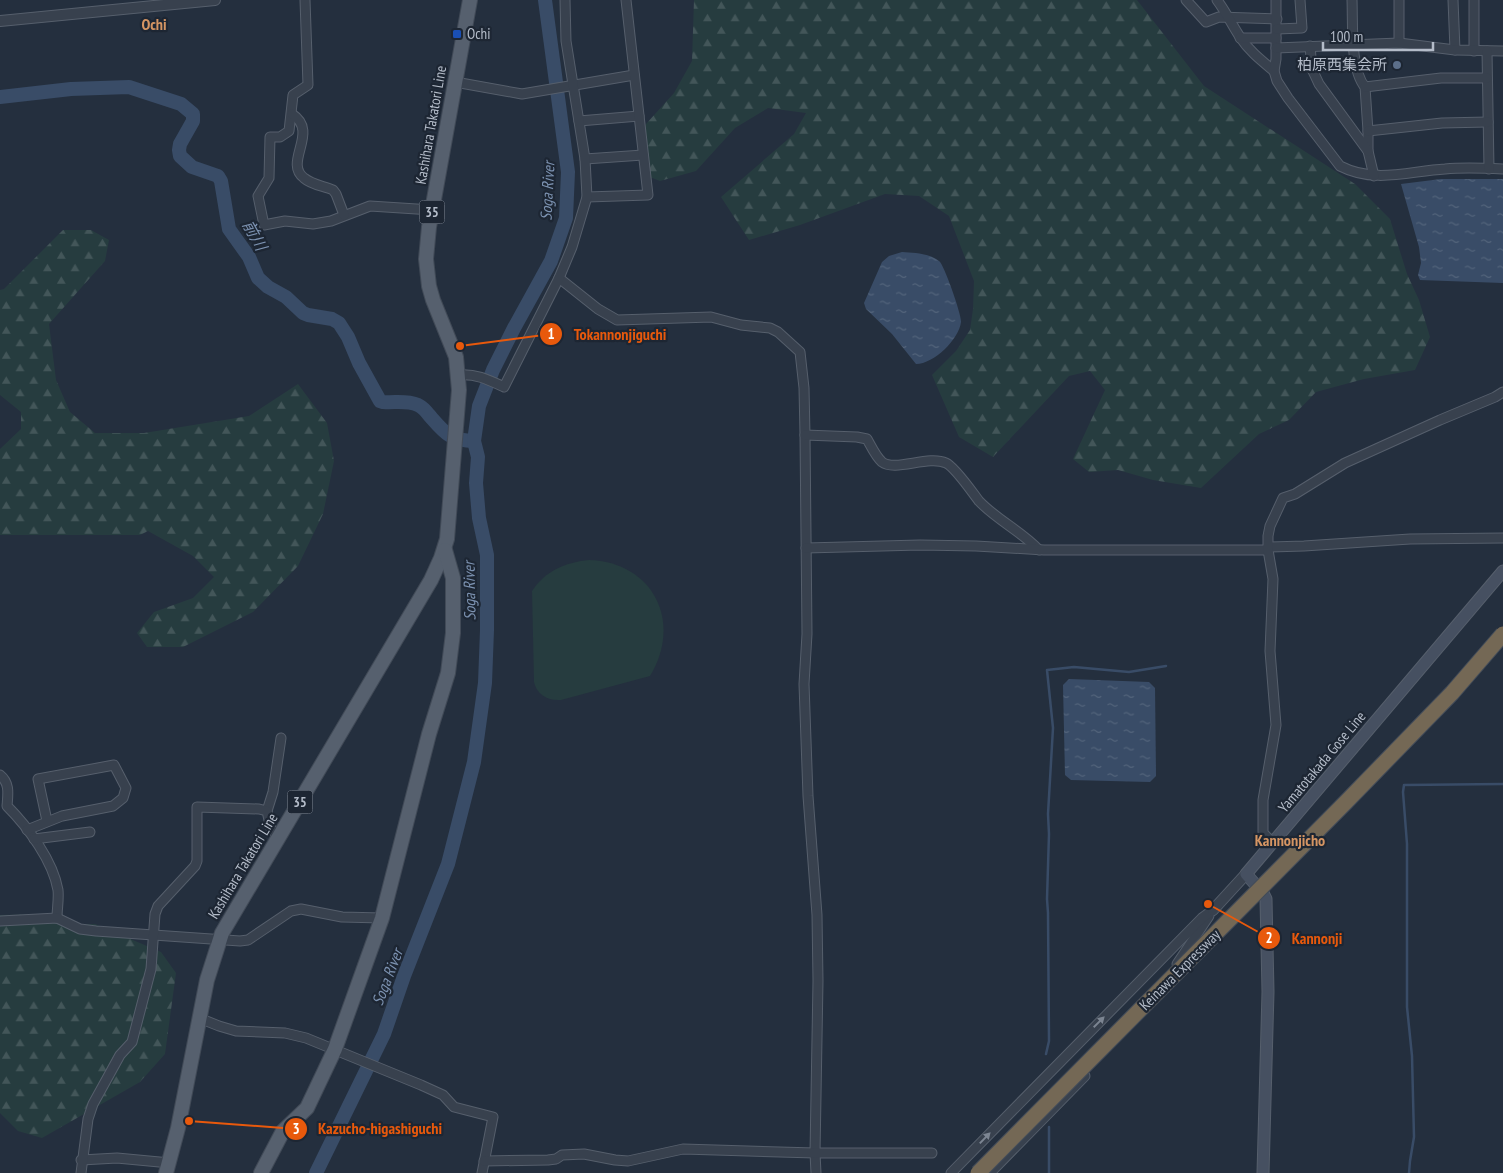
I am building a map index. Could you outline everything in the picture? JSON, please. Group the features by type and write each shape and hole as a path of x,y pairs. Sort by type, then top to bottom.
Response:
{"highway":[{"name":"Keinawa Expressway","path":"978,1173 1452,693 1503,634"}],"main road":[{"name":"Kashihara Takatori Line","path":"168,1168 207,980 227,923 280,837 431,580 444,550 450,521 458,374 456,357 432,300 428,279 427,243 470,0"},
{"name":"Kashihara Takatori Line","path":"261,1173 283,1131 307,1108 335,1049 382,918 429,734 448,673 452,638 453,578 444,550"},
{"name":"Yamatotakada Gose Line","path":"1246,874 1503,571"},
{"path":"1246,874 1266,899 1268,992 1263,1173"}],"street":[{"path":"0,21 215,0"},
{"path":"305,0 308,85 293,95 289,131 280,137 270,137 269,178 258,196 264,225 285,221 313,224 331,221 370,206 432,210"},
{"path":"458,374 474,375 504,387 560,278 572,247 587,197 585,159 571,86 566,40 565,0"},
{"path":"587,197 648,195 626,0"},
{"path":"1186,0 1206,22 1219,18 1277,19"},
{"path":"1217,0 1230,18 1240,38 1253,53 1274,71"},
{"path":"1276,0 1277,19 1274,71 1277,81 1340,166 1351,171 1374,176 1446,169 1503,169"},
{"path":"1276,38 1302,28 1300,0"},
{"path":"1352,0 1355,62 1365,87 1368,151 1374,176"},
{"path":"1399,0 1399,43"},
{"path":"1453,0 1455,50"},
{"path":"1474,0 1474,51"},
{"path":"1240,38 1276,38 1310,46 1399,43 1455,50 1503,51"},
{"path":"1310,46 1312,69 1319,84 1368,151"},
{"path":"1487,51 1489,168"},
{"path":"455,82 522,94 634,75"},
{"path":"1365,87 1441,78 1487,78"},
{"path":"292,114 299,118 304,128 297,163 300,173 304,179 333,190 344,215"},
{"path":"579,121 639,116"},
{"path":"1368,131 1442,123 1488,122"},
{"path":"585,159 643,155"},
{"path":"560,278 598,309 617,320 711,317 741,325 770,328 778,332 800,352 804,388 805,435 807,634 804,684 808,796 817,915 818,981 814,1153 816,1173"},
{"path":"1273,843 1263,832 1263,800 1276,725 1270,651 1273,579 1268,536 1270,526 1283,498 1295,494 1345,464 1503,392"},
{"path":"805,435 867,439 882,462 889,465 934,460 948,464 985,507 1031,541 1039,550"},
{"path":"806,548 920,545 1039,550 1169,551 1268,548 1410,539 1503,538"},
{"path":"280,837 271,829 267,811 274,792 281,738"},
{"path":"27,830 62,816 113,806 123,798 126,788 114,765 38,779 47,821"},
{"path":"0,775 4,778 8,788 8,806 34,839 54,876 58,892 57,918"},
{"path":"81,1173 88,1119 93,1104 120,1056 132,1042 151,969 158,906 192,871 197,861 197,808 259,809 267,811"},
{"path":"34,839 90,832"},
{"path":"990,1173 1134,1025 1213,910 1246,874"},
{"path":"0,921 57,918 80,929 248,940 291,911 301,909 342,917 382,918"},
{"path":"951,1173 1202,918 1213,910"},
{"path":"199,1018 236,1031 285,1033 306,1038 443,1095 454,1107 488,1114 493,1117 482,1173"},
{"path":"484,1161 548,1160 556,1159 562,1155 584,1154 628,1161 683,1149 814,1153 932,1153"},
{"path":"82,1160 117,1158 168,1168"}],"green space":[{"path":"694,0 1137,0 1204,86 1355,184 1390,219 1407,274 1419,300 1430,337 1415,370 1364,379 1316,392 1289,420 1259,434 1201,488 1153,480 1118,470 1089,472 1073,459 1105,390 1090,371 1069,376 993,457 959,437 932,375 956,351 970,330 973,309 974,281 949,216 919,196 885,194 800,225 749,240 721,197 794,134 806,113 768,108 735,128 696,171 660,181 642,174 639,146 646,124 674,93 692,61"},
{"path":"63,230 91,230 109,240 105,261 49,324 56,380 70,412 95,433 144,433 249,416 298,384 327,423 334,461 323,514 298,566 253,612 183,647 147,647 137,633 154,612 193,598 214,577 193,556 148,531 140,535 0,535 0,449 21,429 21,412 0,395 0,290 4,289"},
{"path":"589,560 611,563 630,571 645,583 656,599 662,616 663,635 659,656 650,676 561,700 548,698 540,694 534,682 532,591 543,578 564,565"},
{"path":"49,914 70,924 95,924 161,952 176,973 165,1054 140,1082 42,1138 18,1131 0,1113 0,915"}],"water":[{"path":"1441,179 1503,179 1503,283 1420,280 1418,275 1421,263 1419,247 1401,184"},
{"path":"902,252 926,255 939,261 948,280 961,318 959,329 951,343 938,355 923,363 916,364 892,334 866,309 864,303 882,262 889,256"},
{"path":"1069,679 1149,682 1155,688 1156,776 1150,782 1071,780 1065,775 1063,685"}],"waterway":[{"name":"Soga River","path":"316,1173 384,1034 404,976 448,864 474,762 485,683 487,630 487,555 479,518 476,483 478,457 474,441 479,406 493,370 551,261 566,218 568,172 545,0"},
{"name":"前川","path":"0,97 71,89 129,87 181,104 193,114 193,121 180,144 180,156 192,167 218,176 221,181 229,229 249,257 258,278 268,287 286,297 303,313 332,319 339,323 380,401 418,405 448,434 466,441 474,441"},
{"path":"1046,1054 1049,1041 1048,814 1053,728 1047,670 1074,667 1129,672 1166,666"},
{"path":"1409,1173 1414,1137 1412,1056 1407,1007 1407,844 1404,785 1503,784"},
{"path":"1049,1127 1049,1173"}],"place":[{"name":"Ochi","path":"457,34"},
{"name":"柏原西集会所","path":"1397,65"},
{"name":"Tokannonjiguchi","path":"460,346"},
{"name":"Kannonji","path":"1208,904"},
{"name":"Kazucho-higashiguchi","path":"189,1121"}],"district":[{"name":"Ochi","path":"154,24"},
{"name":"Kannonjicho","path":"1290,840"}]}
